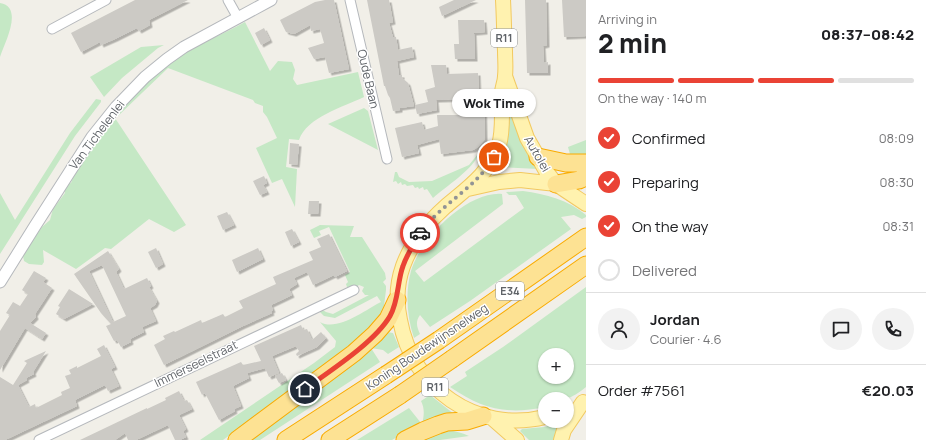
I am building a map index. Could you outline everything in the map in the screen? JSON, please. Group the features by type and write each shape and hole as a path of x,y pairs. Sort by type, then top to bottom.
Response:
{"highway":[{"path":"538,157 566,164 586,163"},
{"path":"556,184 586,178"},
{"name":"Koning Boudewijnsnelweg","path":"286,440 439,340 583,239"},
{"name":"Koning Boudewijnsnelweg","path":"330,440 400,395 586,265"},
{"path":"237,440 354,353 375,334 388,319 397,300"},
{"path":"405,440 447,422 467,421 488,417"}],"main road":[{"name":"Autolei","path":"503,0 505,76 502,92 502,136 499,146 485,172 444,208 421,232 403,266 397,300 404,341 416,365 429,382 446,397 467,410 488,417 513,421 538,418"},
{"name":"Autolei","path":"505,76 511,89 520,122 538,157 556,184 586,204"},
{"name":"Autolei","path":"466,190 499,182 520,180 556,184"},
{"path":"574,405 584,400"},
{"path":"561,440 564,430 584,400"},
{"name":"Autolei","path":"488,417 517,440"}],"street":[{"path":"52,28 106,0"},
{"path":"228,0 238,18"},
{"name":"Van Tichelenlei","path":"0,282 88,143 116,107 145,77 184,47 271,0"},
{"name":"Oude Baan","path":"350,0 387,159"},
{"name":"Immerseelstraat","path":"39,440 354,290"}],"green space":[{"path":"0,3 7,6 11,11 12,18 9,34 0,57"},
{"path":"245,22 270,71 278,61 292,62 295,70 293,79 297,85 358,72 364,97 336,109 318,119 303,132 299,140 289,139 286,167 297,169 295,207 282,179 272,183 256,148 277,138 263,112 263,106 255,103 253,100 168,68 118,116 115,113 153,77 177,58"},
{"path":"164,45 158,48 122,78 104,97 90,77 141,47"},
{"path":"96,99 101,100 101,102 75,136 0,254 0,193 15,220 70,133"},
{"path":"364,108 368,111 378,150 328,124"},
{"path":"507,114 510,114 527,151 538,169 499,167 497,164"},
{"path":"113,115 186,225 174,232 149,219 111,249 105,248 76,269 43,250 44,262 42,265 29,264 24,261 23,256 29,245 42,227 50,220 53,209 65,193 64,188 67,184 71,183 74,175"},
{"path":"586,140 586,157 571,158 568,147"},
{"path":"478,154 472,165 466,171 433,198 427,189 424,190 423,187 419,189 418,187 415,188 413,185 407,186 405,184 402,185 401,182 398,184 396,181 393,182 395,172 397,172 399,177 409,182 432,181 469,165"},
{"path":"523,191 556,198 572,205 586,215 586,217 582,219 574,215 561,217 571,229 470,301 430,327 420,315 417,320 417,324 420,334 414,338 408,313 407,296 411,271 416,258 424,245 447,219 460,209 474,200 488,195 502,194 503,204 415,271 424,282 524,208 516,195 509,195 506,192"},
{"path":"320,225 354,226 350,237 362,237 385,273 386,279 383,282 386,286 386,290 383,314 352,345 223,440 200,440 314,363 335,347 336,341 320,322 334,324 343,322 381,302 377,296 335,318 324,316 318,310 321,309 333,314 369,295 365,295 362,291 364,287 359,285 355,288 349,289 347,287 346,284 348,282 345,275 350,272 329,227 319,231 321,235 314,238 310,230"},
{"path":"586,287 586,387 580,392 574,395 574,392 538,392 538,408 507,410 495,408 473,401 450,387 467,376 465,372 503,347"},
{"path":"387,332 393,333 399,347 388,354 383,350 371,348 380,362 260,440 244,440"},
{"path":"430,395 454,414 422,424 424,412 421,401"},
{"path":"409,408 421,423 392,440 357,440"},
{"path":"561,428 556,440 529,440 520,431 522,429"},
{"path":"443,431 463,433 469,436 440,440 418,440"}],"building":[{"path":"135,0 188,0 149,20 150,25 139,31 137,28 101,45 100,42 81,52 71,33"},
{"path":"334,0 349,69 329,73 325,57 314,59 308,48 324,43 320,29 311,31 310,25 294,34 286,32 280,20 315,2"},
{"path":"367,0 389,0 393,22 389,23 393,37 396,37 398,50 412,47 414,57 397,61 399,75 402,75 402,78 408,83 414,106 400,108 400,110 393,111 390,98 384,86"},
{"path":"454,0 476,0 442,16 439,7"},
{"path":"525,0 546,0 547,45 543,46 544,63 548,62 548,73 527,73"},
{"path":"562,0 586,0 586,36 564,37"},
{"path":"458,20 484,20 485,32 474,33 475,59 455,59 454,44 459,44"},
{"path":"264,28 270,40 261,45 255,33"},
{"path":"431,65 446,65 447,74 478,73 479,98 484,98 485,139 473,150 441,154 439,139 417,145 419,153 402,157 395,128 422,122 424,130 438,126 437,115 465,115 465,99 436,100 437,110 417,114 415,105 428,102 425,90 435,87"},
{"path":"290,143 299,144 297,165 289,164"},
{"path":"264,176 267,183 263,185 267,192 260,195 253,181"},
{"path":"309,201 319,201 318,214 308,214"},
{"path":"227,212 234,225 223,230 217,216"},
{"path":"292,229 299,242 291,246 285,232"},
{"path":"329,234 347,271 335,277 334,275 313,285 307,272 294,278 297,284 289,289 292,295 271,305 273,310 271,311 272,313 164,365 154,345 165,339 163,336 201,320 202,323 223,314 225,317 243,308 239,301 276,284 273,277 313,260 309,252 321,247 317,239"},
{"path":"156,248 163,264 156,268 148,252"},
{"path":"258,248 263,259 237,272 232,260"},
{"path":"108,251 119,269 116,272 124,289 147,278 151,286 149,287 157,301 155,305 150,308 156,321 142,327 144,332 130,339 131,342 121,347 117,340 114,341 106,326 111,324 101,313 74,274","holes":["102,265 126,316 113,322 89,271"]},
{"path":"34,271 46,278 43,282 52,288 35,314 36,317 30,323 46,333 42,339 25,328 0,370 0,331 10,315 6,313 13,302 20,306 28,294 22,290"},
{"path":"69,289 93,304 64,319 56,314 60,307 58,306"},
{"path":"301,325 303,330 307,329 312,340 321,332 326,338 317,347 297,356 296,354 299,351 296,346 272,356 279,373 269,377 265,368 247,373 249,378 233,386 241,406 234,409 235,411 219,420 206,395 204,393 202,395 196,382 241,362 243,365 261,361 254,346"},
{"path":"104,345 115,367 111,369 119,386 108,391 105,385 75,400 77,406 5,440 0,440 0,377 13,385 27,363 24,361 46,351 33,372 34,374 26,378 27,380 18,385 29,407 35,404 36,408 62,395 61,392 70,388 65,376 71,374 69,370 77,366 77,368 101,356 97,349"},
{"path":"282,373 286,380 279,383 275,376"},
{"path":"179,391 184,401 187,400 192,409 179,415 186,429 183,431 186,437 180,440 175,440 168,425 136,440 128,440 125,433 115,440 80,440 166,400 165,398"}],"way so far":[{"path":"420,233 432,219 485,172 494,157"}],"place":[{"name":"Wok Time","path":"494,157"}],"route":[{"path":"305,389 354,353 375,334 390,316 397,300 403,266 420,233"}]}
